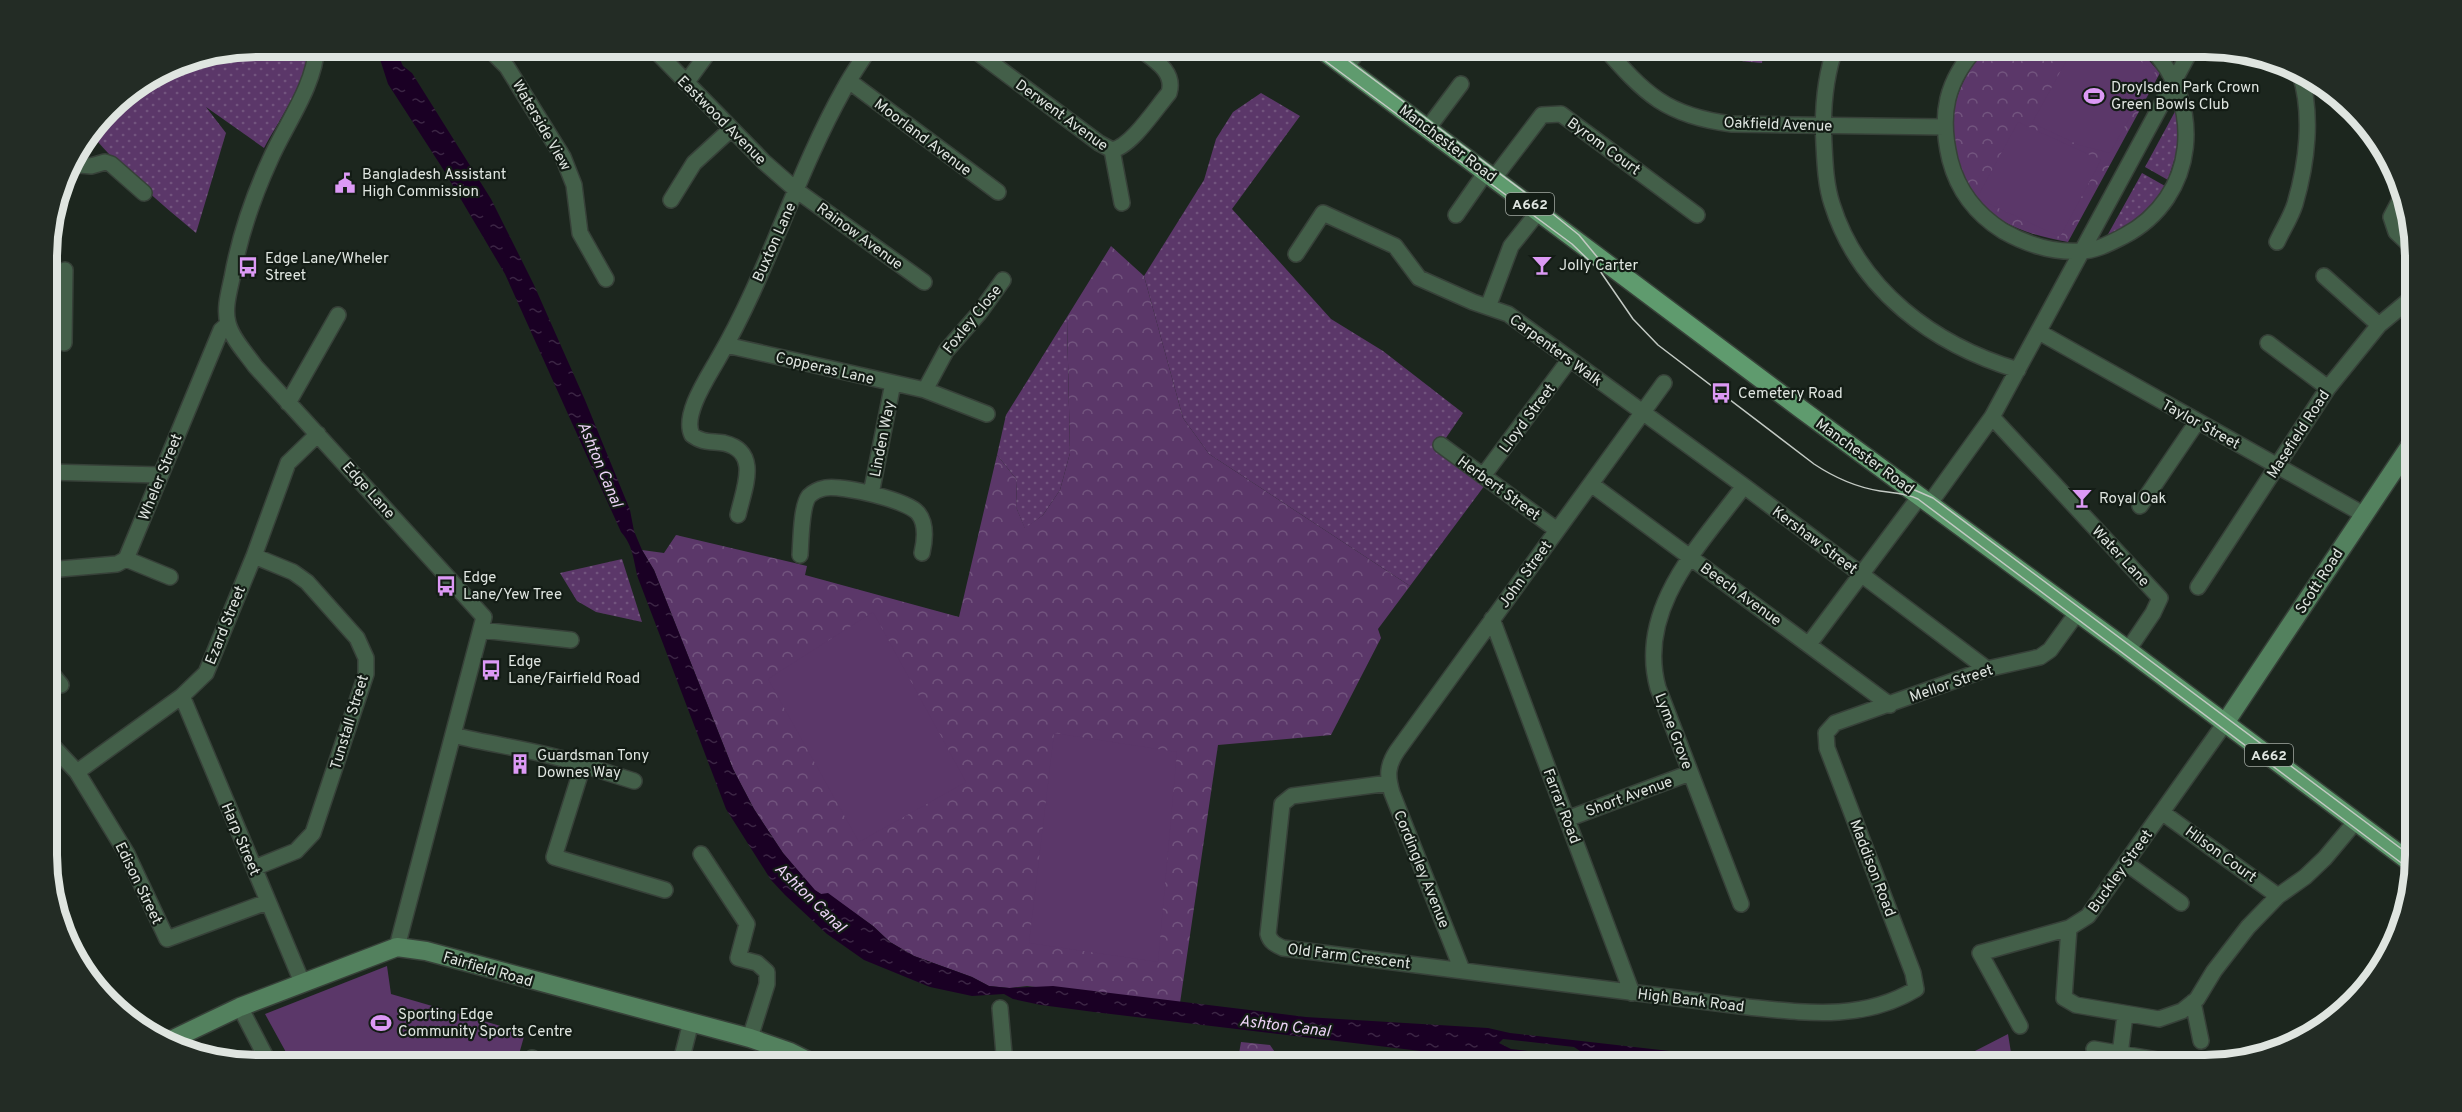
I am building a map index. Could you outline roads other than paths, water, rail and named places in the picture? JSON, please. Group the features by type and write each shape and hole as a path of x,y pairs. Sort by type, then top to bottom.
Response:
{"main road":[{"name":"Manchester Road","path":"1332,57 2405,858"}],"street":[{"path":"228,324 227,307 234,268 249,215 269,161 310,79 316,57"},
{"name":"Waterside View","path":"497,57 507,67 563,157 574,185 580,233 606,279"},
{"name":"Eastwood Avenue","path":"661,57 730,130 796,190"},
{"path":"686,83 705,57"},
{"name":"Buxton Lane","path":"738,515 748,468 746,458 740,450 697,439 690,432 694,406 726,345 796,190 849,81 864,57"},
{"name":"Derwent Avenue","path":"984,57 1099,143 1112,150 1122,203"},
{"path":"1112,150 1128,142 1169,93 1171,87 1168,73 1149,57"},
{"path":"1347,68 1354,57"},
{"name":"Oakfield Avenue","path":"1613,57 1647,93 1691,117 1732,124 1945,127"},
{"path":"1833,57 1825,86 1822,125 1824,159 1831,203 1849,244 1870,276 1897,305 1942,339 1971,354 2018,370"},
{"path":"1970,57 1951,85 1945,127 1954,174 1964,195 1975,210 1992,224 2029,244 2083,252 2105,245 2133,231 2159,207 2173,187 2182,165 2187,125 2184,106 2175,80 2157,57"},
{"path":"1809,644 1861,575 1992,417 2187,57"},
{"name":"Moorland Avenue","path":"849,81 998,192"},
{"path":"2277,242 2295,206 2305,163 2307,130 2303,83"},
{"path":"1428,128 1461,84"},
{"name":"Byrom Court","path":"1456,215 1542,115 1561,114 1697,215"},
{"path":"671,200 694,163 730,130"},
{"path":"80,165 91,166 105,162 111,164 144,193"},
{"name":"Rainow Avenue","path":"796,190 924,282"},
{"path":"2398,204 2391,217 2396,232 2404,239"},
{"path":"1488,308 1510,246 1539,211"},
{"name":"Carpenters Walk","path":"1296,254 1323,213 1395,246 1419,278 1488,308 1509,314 1643,413"},
{"path":"64,343 65,270"},
{"path":"2324,276 2379,325"},
{"name":"Foxley Close","path":"925,390 945,351 973,321 1003,280"},
{"name":"Masefield Road","path":"2199,586 2328,388 2379,325 2405,303"},
{"path":"57,311 63,311"},
{"path":"288,403 338,315"},
{"name":"Edge Lane","path":"228,324 249,358 288,403 484,617 481,630"},
{"name":"Wheler Street","path":"126,559 221,330 228,324"},
{"name":"Taylor Street","path":"2039,332 2363,514"},
{"path":"2268,343 2328,388"},
{"name":"Copperas Lane","path":"726,345 925,390 987,414"},
{"name":"Lloyd Street","path":"1483,476 1570,359"},
{"name":"Linden Way","path":"871,494 893,383"},
{"name":"John Street","path":"1389,767 1397,751 1664,383"},
{"name":"Kershaw Street","path":"1643,413 1987,669"},
{"name":"Water Lane","path":"1992,417 2160,598 2153,613 2128,650"},
{"path":"2140,506 2197,422"},
{"name":"Ezard Street","path":"77,772 182,696 206,673 254,556 288,464 318,434"},
{"name":"Herbert Street","path":"1441,445 1557,530"},
{"name":"Scott Road","path":"2225,723 2405,453"},
{"path":"57,472 160,475"},
{"name":"Beech Avenue","path":"1591,484 1890,705"},
{"name":"Lyme Grove","path":"1741,904 1658,688 1654,662 1655,635 1664,604 1690,557 1744,486"},
{"name":"Linden Way","path":"800,555 805,508 809,496 826,488 871,494 907,505 919,515 925,535 922,553"},
{"name":"Tunstall Street","path":"254,556 293,572 307,582 357,638 366,658 366,674 314,833 296,851 254,868"},
{"path":"57,569 117,564 126,559 170,577"},
{"name":"Mellor Street","path":"1827,748 1826,733 1835,723 1987,669 2040,657 2050,650 2077,613"},
{"name":"Farrar Road","path":"1492,619 1632,993"},
{"path":"397,947 481,630 571,640"},
{"path":"57,680 61,685"},
{"name":"Harp Street","path":"182,696 302,981"},
{"name":"Buckley Street","path":"2020,1026 1980,953 2069,928 2088,916 2225,723"},
{"path":"453,735 492,745 551,754 634,781"},
{"name":"Maddison Road","path":"1827,748 1913,973 1916,989"},
{"name":"Edison Street","path":"57,751 77,772 127,854 167,939 267,902"},
{"path":"583,765 554,857 665,890"},
{"name":"Cordingley Avenue","path":"1389,767 1389,783 1462,970"},
{"name":"Short Avenue","path":"1567,819 1690,773"},
{"name":"Old Farm Crescent","path":"1389,783 1292,796 1282,804 1269,939 1284,948 1462,970"},
{"name":"Hilson Court","path":"2163,813 2278,896"},
{"path":"2069,928 2064,998 2076,1005 2159,1019 2182,1011 2193,1002 2245,931 2278,896 2305,877 2325,858 2356,821"},
{"path":"701,854 747,924 738,958 757,963 766,972 767,984 750,1038"},
{"path":"2127,863 2181,903"},
{"name":"Fairfield Road","path":"176,1038 240,1006 397,947 426,951 692,1022 750,1038 796,1055"},
{"name":"High Bank Road","path":"1462,970 1632,993 1824,1015 1883,1005 1916,989"},
{"path":"2193,1002 2201,1041"},
{"path":"240,1006 265,1055"},
{"path":"1000,1008 1004,1055"},
{"path":"2120,1054 2125,1015"},
{"path":"683,1055 692,1022"},
{"path":"2094,1049 2126,1055"}],"water":[{"name":"Ashton Canal","path":"379,57 399,57 403,66 412,73 491,199 534,285 585,400 630,510 634,531 654,570 733,769 754,809 783,853 815,890 821,894 828,893 873,926 890,942 914,956 972,977 989,986 1009,988 1053,986 1306,1017 1488,1028 1510,1033 1702,1055 1586,1055 1574,1047 1503,1039 1499,1043 1511,1049 1560,1055 1454,1055 1041,1005 1013,999 1004,994 972,996 930,987 864,960 827,934 771,880 726,809 638,578 631,548 621,532 505,274 443,169 388,84"}],"tram line":[{"path":"1320,57 1572,244 1600,271 1633,319 1658,345 1814,464 1854,484 1918,499 2405,866"},
{"path":"1344,57 1543,206 1579,235 1598,258"},
{"path":"1910,488 1933,498 2405,852"}],"place":[{"name":"Droylsden Park Crown Green Bowls Club","path":"2094,96"},
{"name":"Bangladesh Assistant High Commission","path":"345,183"},
{"name":"Jolly Carter","path":"1542,265"},
{"name":"Edge Lane/Wheler Street","path":"248,267"},
{"name":"Cemetery Road","path":"1721,393"},
{"name":"Royal Oak","path":"2082,498"},
{"name":"Edge Lane/Yew Tree","path":"446,586"},
{"name":"Edge Lane/Fairfield Road","path":"491,670"},
{"name":"Guardsman Tony Downes Way","path":"520,764"},
{"name":"Sporting Edge Community Sports Centre","path":"381,1023"}]}
